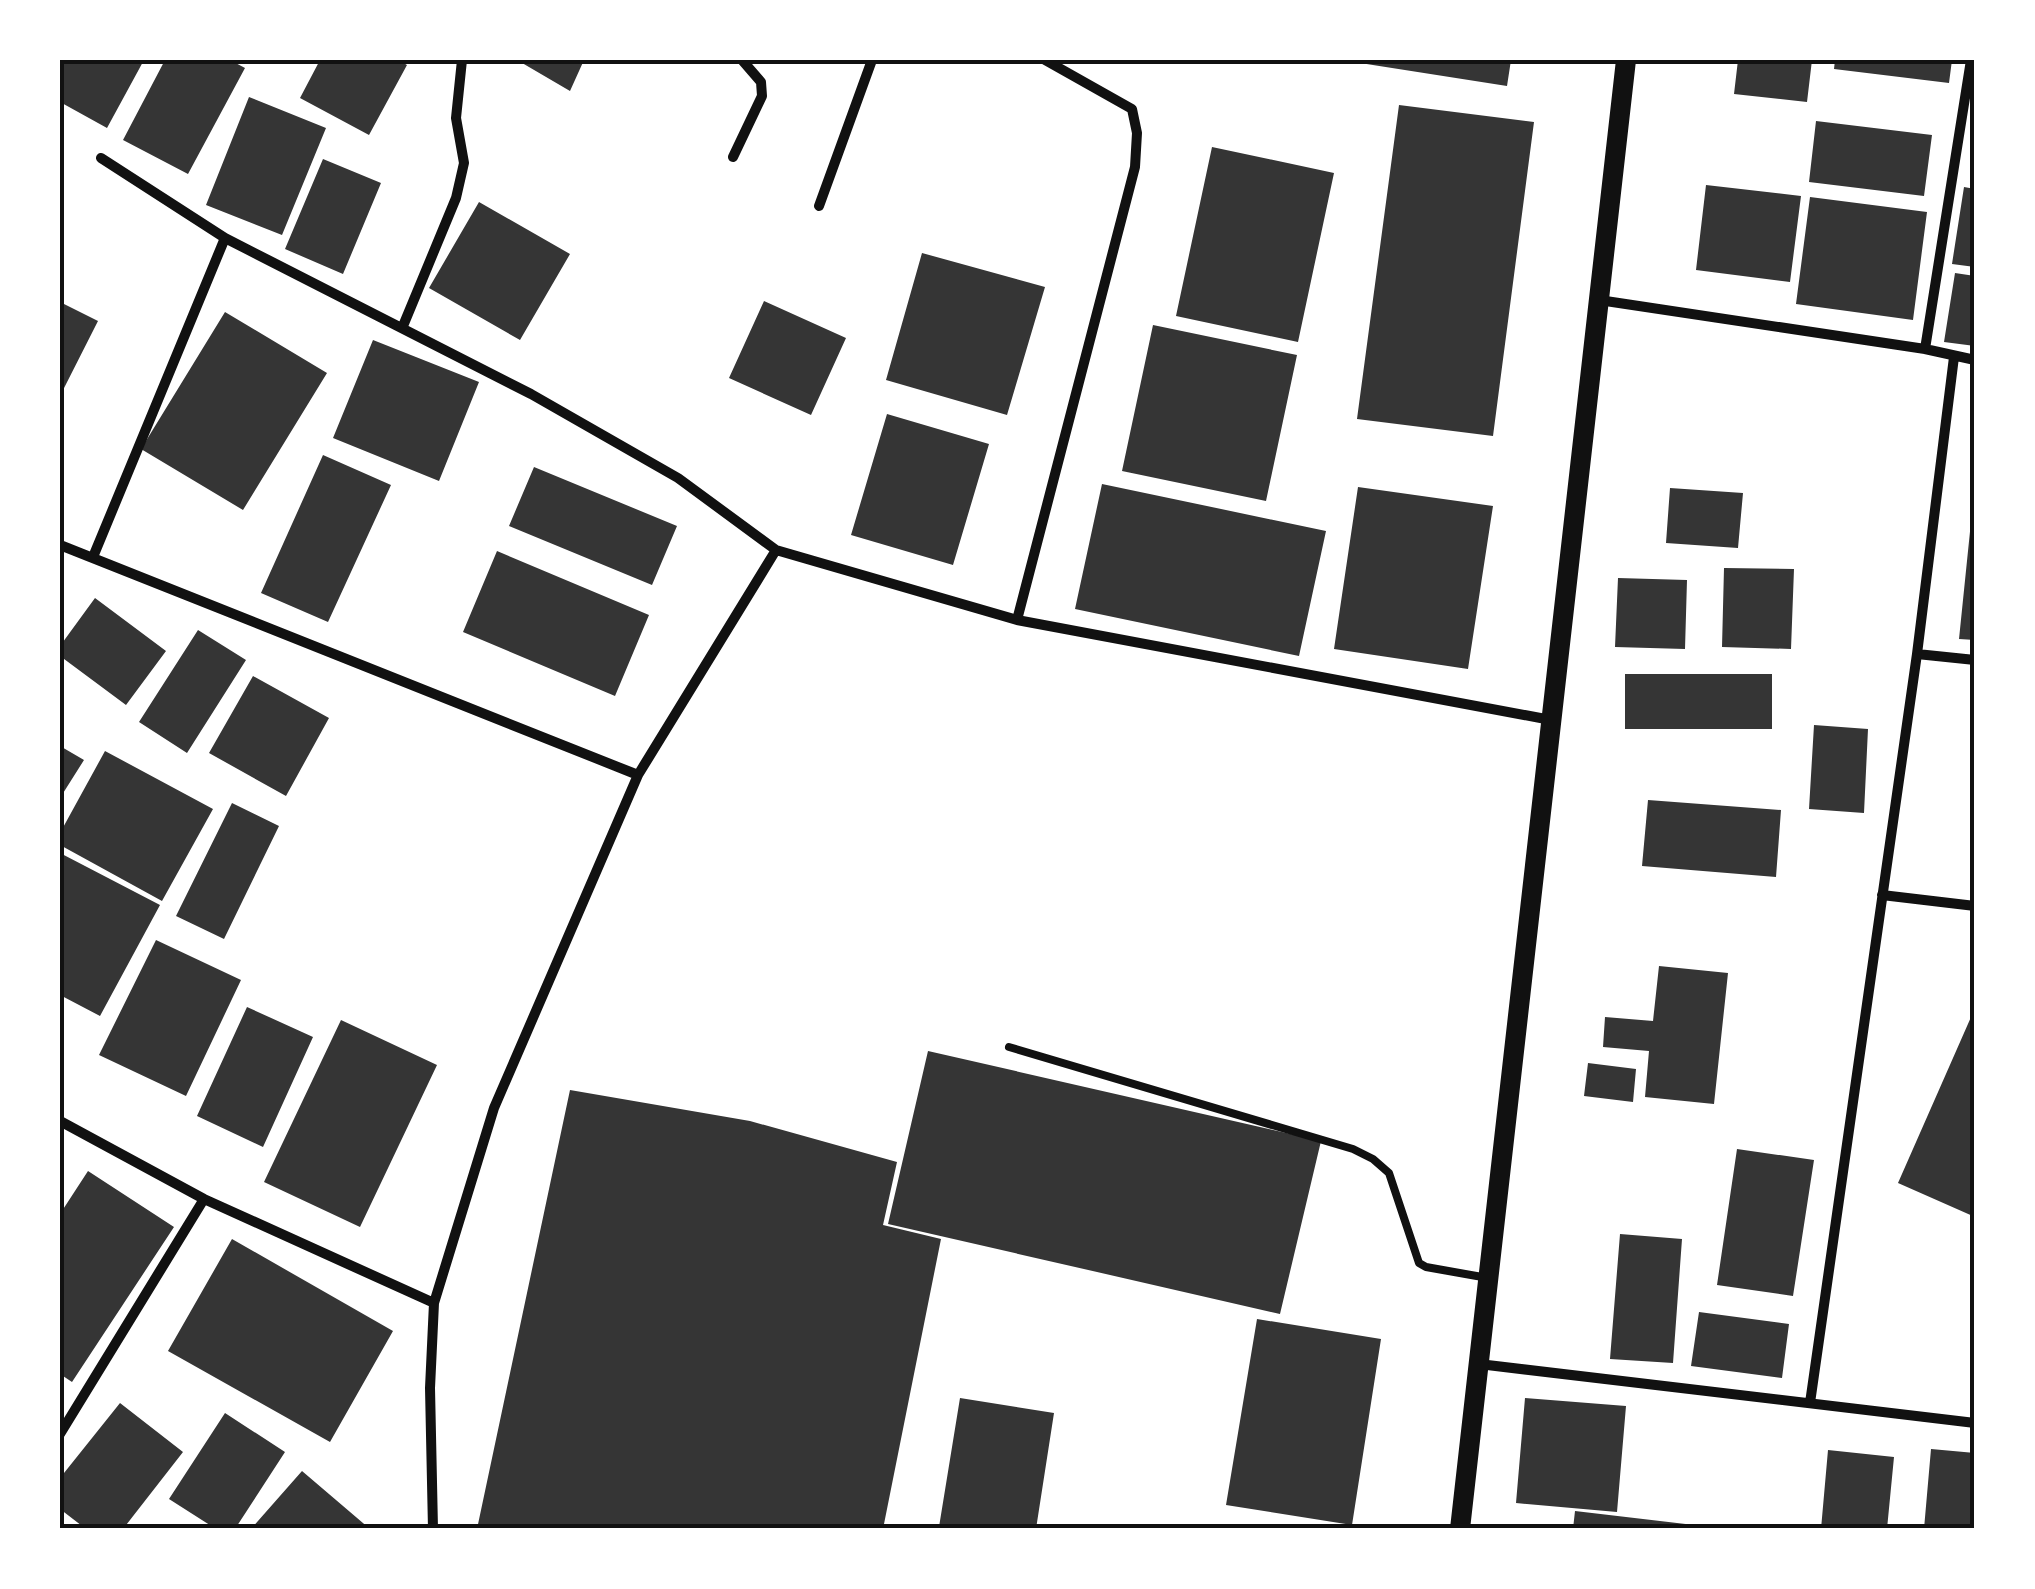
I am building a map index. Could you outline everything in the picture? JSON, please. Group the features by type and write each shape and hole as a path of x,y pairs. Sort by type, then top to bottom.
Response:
{"main road":[{"path":"1460,1529 1626,60"}],"street":[{"path":"403,326 456,198 464,163 456,118 462,60"},
{"path":"733,156 762,96 761,82 742,60"},
{"path":"819,206 872,60"},
{"path":"1017,620 1136,167 1137,134 1132,110 1046,60"},
{"path":"1925,349 1971,60"},
{"path":"101,158 226,238 403,326 678,478 776,550 1017,620 1551,720"},
{"path":"93,557 226,238"},
{"path":"1598,300 1925,349 1975,360"},
{"path":"1810,1403 1918,654 1954,358"},
{"path":"60,545 638,775"},
{"path":"433,1529 430,1388 434,1303 494,1108 638,775 776,550"},
{"path":"1918,654 1975,660"},
{"path":"1882,895 1975,906"},
{"path":"60,1121 204,1199 434,1303"},
{"path":"60,1434 204,1199"},
{"path":"1479,1364 1975,1423"}],"lane":[{"path":"1009,1047 1352,1149 1373,1159 1389,1173 1416,1259 1426,1267 1488,1278"}],"building":[{"path":"60,60 144,60 107,128 60,102"},
{"path":"165,60 230,60 245,68 188,174 123,140"},
{"path":"320,60 398,60 407,65 369,135 300,98"},
{"path":"517,60 584,60 570,91"},
{"path":"1341,60 1511,60 1507,86"},
{"path":"1738,60 1812,60 1807,102 1734,94"},
{"path":"1835,60 1952,60 1949,83 1834,69"},
{"path":"249,97 326,128 282,235 206,205"},
{"path":"1399,105 1534,122 1493,436 1357,419"},
{"path":"1816,121 1932,135 1924,196 1809,182"},
{"path":"1212,147 1334,173 1298,342 1176,316"},
{"path":"323,159 381,183 343,274 285,249"},
{"path":"1706,185 1801,196 1790,282 1696,270"},
{"path":"1964,187 1975,189 1975,267 1952,264"},
{"path":"1810,197 1927,212 1913,320 1796,304"},
{"path":"479,202 570,254 520,340 429,288"},
{"path":"922,253 1045,287 1007,415 886,380"},
{"path":"1955,273 1975,276 1975,346 1944,342"},
{"path":"764,301 846,338 811,415 729,378"},
{"path":"60,302 98,321 60,396"},
{"path":"225,312 327,373 243,510 141,449"},
{"path":"1153,325 1297,355 1266,501 1122,471"},
{"path":"373,340 479,382 439,481 333,438"},
{"path":"887,414 989,444 953,565 851,535"},
{"path":"323,455 391,485 328,622 261,593"},
{"path":"534,467 677,526 652,585 509,526"},
{"path":"1102,484 1326,531 1299,656 1075,609"},
{"path":"1358,487 1493,506 1468,669 1334,649"},
{"path":"1670,488 1743,493 1738,548 1666,543"},
{"path":"1972,512 1975,513 1975,640 1959,639"},
{"path":"497,551 649,615 615,696 463,632"},
{"path":"1724,568 1794,569 1791,649 1722,647"},
{"path":"1618,578 1687,580 1685,649 1615,647"},
{"path":"95,598 166,651 126,705 60,656 60,646"},
{"path":"198,630 246,660 187,753 139,722"},
{"path":"1625,674 1772,674 1772,729 1625,729"},
{"path":"253,676 329,718 286,796 209,753"},
{"path":"1814,725 1868,729 1864,813 1809,809"},
{"path":"60,746 84,760 60,798"},
{"path":"105,751 213,809 162,901 60,845 60,833"},
{"path":"1648,800 1781,810 1776,877 1642,866"},
{"path":"232,803 279,826 224,939 176,916"},
{"path":"60,853 160,905 100,1016 60,995"},
{"path":"156,940 241,980 186,1096 99,1055"},
{"path":"1659,966 1728,973 1714,1104 1645,1097 1649,1051 1603,1047 1605,1017 1653,1021"},
{"path":"247,1007 313,1037 263,1147 197,1116"},
{"path":"1975,1008 1975,1217 1898,1183"},
{"path":"341,1020 437,1065 360,1227 264,1182"},
{"path":"928,1051 1321,1141 1280,1314 888,1224"},
{"path":"1588,1063 1636,1069 1633,1102 1584,1096"},
{"path":"570,1090 750,1121 897,1162 883,1225 941,1239 883,1529 477,1529"},
{"path":"1737,1149 1814,1160 1793,1296 1717,1285"},
{"path":"88,1171 174,1227 72,1382 60,1374 60,1214"},
{"path":"1620,1234 1682,1239 1673,1363 1610,1359"},
{"path":"232,1239 393,1331 330,1442 168,1351"},
{"path":"1699,1312 1789,1324 1782,1378 1691,1366"},
{"path":"1257,1319 1381,1339 1352,1525 1226,1505"},
{"path":"960,1398 1054,1413 1036,1529 939,1527"},
{"path":"1525,1398 1626,1406 1617,1512 1516,1503"},
{"path":"120,1403 183,1452 123,1529 86,1529 60,1509 60,1478"},
{"path":"225,1413 285,1452 235,1529 216,1529 169,1499"},
{"path":"1931,1449 1975,1453 1975,1529 1924,1529"},
{"path":"1828,1450 1894,1457 1887,1529 1821,1529"},
{"path":"302,1471 370,1529 251,1529"},
{"path":"1575,1511 1711,1527 1711,1529 1573,1529"}]}
